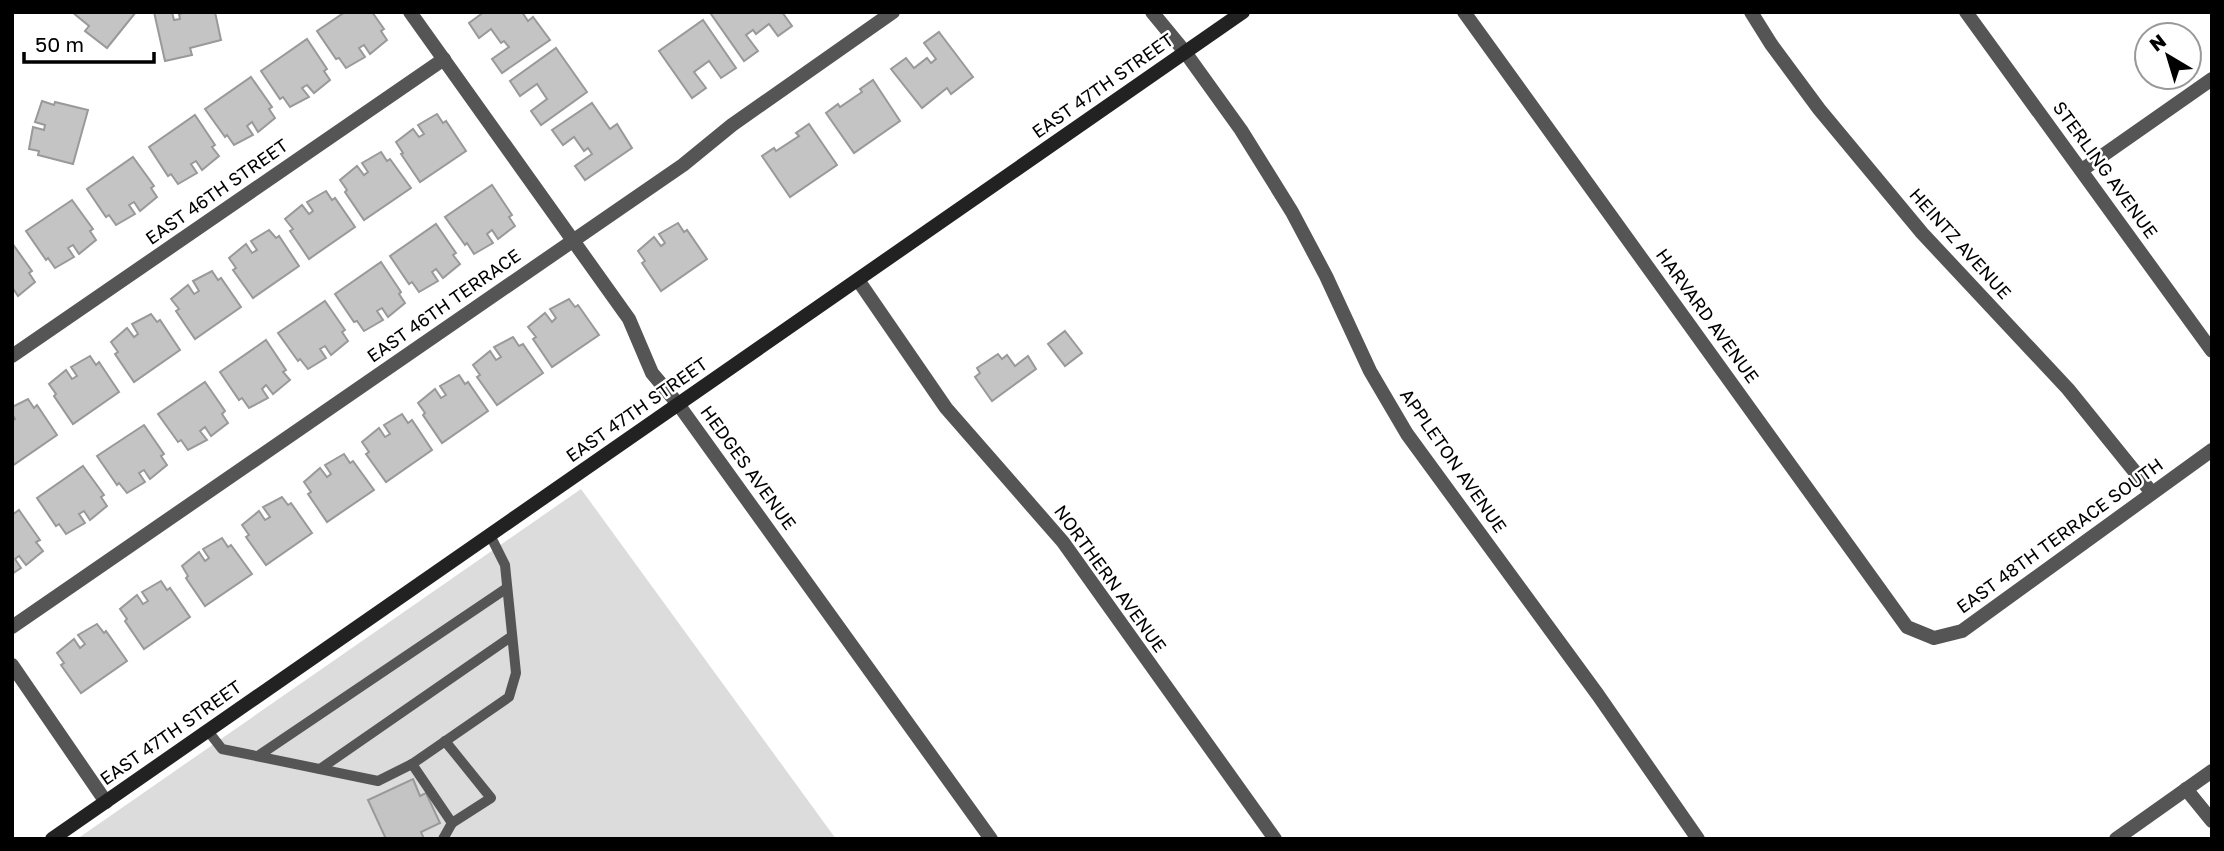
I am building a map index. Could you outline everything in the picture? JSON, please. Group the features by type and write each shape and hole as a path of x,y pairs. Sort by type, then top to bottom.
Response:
{"main road":[{"name":"EAST 47TH STREET","path":"52,839 1243,12"}],"street":[{"name":"HEDGES AVENUE","path":"410,12 629,319 652,373 678,404 991,839"},
{"name":"EAST 46TH TERRACE","path":"12,627 683,165 732,125 893,12"},
{"name":"APPLETON AVENUE","path":"1152,12 1185,52 1241,130 1292,212 1326,276 1370,371 1407,434 1598,695 1698,839"},
{"name":"HARVARD AVENUE","path":"1464,12 1907,627 1924,634"},
{"name":"HEINTZ AVENUE","path":"1751,12 1819,109 1923,233 2068,389 2152,493"},
{"name":"STERLING AVENUE","path":"1966,12 2212,351"},
{"name":"EAST 46TH STREET","path":"12,356 444,59"},
{"path":"2082,170 2212,79"},
{"name":"NORTHERN AVENUE","path":"858,280 946,408 1063,542 1275,839"},
{"name":"EAST 48TH TERRACE SOUTH","path":"1924,634 1934,638 1962,631 2212,450"},
{"path":"12,665 106,802"},
{"path":"2116,839 2212,771"},
{"path":"2186,789 2212,821"}],"lane":[{"path":"208,731 222,749 378,781 412,764 509,697 516,673 505,565 490,535"},
{"path":"258,757 507,588"},
{"path":"320,769 512,636"},
{"path":"443,839 452,823 491,798 445,741"},
{"path":"412,764 452,823"}],"shaded area":[{"path":"581,489 836,839 77,839"}],"building":[{"path":"72,12 136,12 107,48 85,31 89,26"},
{"path":"154,12 172,12 174,20 180,19 179,14 186,12 215,12 221,40 190,48 192,55 165,61"},
{"path":"345,12 372,12 384,29 381,31 387,40 370,54 364,45 359,48 365,57 346,68 339,58 336,59 317,31"},
{"path":"484,12 522,12 528,21 533,17 550,40 502,73 492,59 509,47 504,41 501,43 491,29 479,38 469,23"},
{"path":"782,12 792,26 778,36 769,24 756,34 753,30 746,35 758,51 744,61 711,14"},
{"path":"703,20 736,68 721,78 709,61 694,72 706,88 692,98 659,51"},
{"path":"939,32 973,77 951,94 947,88 922,108 891,69 906,58 914,68 927,58 931,63 936,59 924,43"},
{"path":"307,39 327,69 324,71 330,80 314,93 307,85 302,88 309,97 290,107 283,97 280,99 261,71"},
{"path":"556,48 587,92 541,125 531,111 547,99 537,84 520,96 510,81"},
{"path":"251,77 272,107 269,109 275,118 258,132 252,122 247,126 253,135 234,145 205,109"},
{"path":"873,80 900,121 854,153 826,113 862,92 860,89"},
{"path":"42,101 88,110 73,164 38,155 39,151 29,149 33,127 44,130 45,125 35,122"},
{"path":"592,103 610,129 617,124 632,148 585,180 575,166 592,154 588,148 584,151 574,137 563,145 552,130"},
{"path":"437,114 443,123 446,121 466,151 420,182 396,142 413,129 419,137 424,134 418,125"},
{"path":"195,115 215,145 212,147 219,156 202,170 196,161 191,164 197,173 178,184 171,174 168,176 149,147"},
{"path":"809,124 837,165 790,197 762,156 774,148 776,151 799,136 796,133"},
{"path":"381,152 387,161 390,159 411,188 364,220 340,180 357,166 364,175 368,172 362,163"},
{"path":"133,157 154,186 151,188 157,197 140,211 134,202 129,205 135,214 116,225 109,215 106,217 87,189"},
{"path":"492,185 512,215 509,217 515,226 498,239 492,230 487,234 493,243 474,254 445,217"},
{"path":"326,191 332,200 335,198 355,227 309,259 285,219 302,205 309,214 313,211 307,202"},
{"path":"72,200 93,229 90,231 96,240 79,254 73,245 68,248 74,257 55,268 48,258 46,260 26,231"},
{"path":"678,223 684,232 687,230 707,259 661,291 642,263 645,261 638,251 654,237 661,246 665,243 659,234"},
{"path":"436,224 456,253 453,255 460,264 443,278 436,269 432,272 438,281 419,292 412,282 409,284 390,256"},
{"path":"269,230 276,238 279,236 299,266 253,298 233,270 236,268 229,258 246,244 252,253 257,250 251,241"},
{"path":"12,243 32,271 29,273 35,282 18,296 12,287"},
{"path":"381,262 401,292 399,294 405,303 388,317 382,308 377,311 383,320 364,331 357,321 354,322 335,294"},
{"path":"212,271 218,280 221,278 241,307 195,339 171,299 188,285 194,294 199,291 193,281"},
{"path":"569,299 575,307 578,305 599,335 552,367 528,327 545,313 552,322 556,318 550,309"},
{"path":"325,301 345,330 342,332 348,341 331,355 325,346 320,349 326,358 308,369 300,359 298,361 278,333"},
{"path":"151,314 157,322 160,320 180,350 134,382 115,354 118,352 111,342 127,328 134,337 138,334 132,324"},
{"path":"1065,331 1082,353 1065,366 1048,344"},
{"path":"513,337 519,346 523,344 543,373 497,405 477,377 480,375 473,365 490,351 496,360 501,357 494,347"},
{"path":"266,340 290,380 273,394 266,385 262,389 268,398 249,408 242,398 239,400 220,372"},
{"path":"998,354 1002,359 1007,355 1015,366 1028,356 1036,369 992,401 975,377 980,373 977,368"},
{"path":"90,356 96,365 99,362 119,392 73,424 49,384 66,370 72,379 77,376 71,367"},
{"path":"459,375 465,384 468,382 488,411 442,443 418,403 435,389 441,398 446,395 440,386"},
{"path":"205,382 225,411 222,414 228,423 211,436 205,427 200,431 207,440 188,450 181,440 178,442 158,414"},
{"path":"28,399 34,408 37,405 57,435 12,466 12,421 15,419 12,407"},
{"path":"402,414 408,423 412,420 432,450 386,482 366,454 369,452 362,442 379,428 385,437 390,434 384,425"},
{"path":"144,425 164,454 161,456 167,465 150,479 144,470 139,473 145,482 127,493 119,483 117,485 97,456"},
{"path":"344,454 350,463 353,461 374,490 327,522 308,494 311,492 304,482 320,468 327,477 331,474 325,465"},
{"path":"83,466 104,495 101,497 107,506 90,520 84,511 79,514 85,523 66,534 59,524 56,526 37,498"},
{"path":"282,497 288,505 291,503 312,533 266,565 246,537 249,535 242,525 259,511 265,520 270,517 263,507"},
{"path":"19,510 40,540 36,542 43,551 26,565 19,556 15,559 21,568 12,574 12,515"},
{"path":"222,538 228,547 231,545 252,574 205,606 186,578 188,576 182,566 199,552 205,561 209,558 203,549"},
{"path":"161,581 167,590 170,588 190,617 144,649 120,609 137,595 143,604 148,601 142,592"},
{"path":"97,624 104,633 106,631 127,661 81,693 61,665 64,663 57,653 74,639 80,648 85,644 78,635"},
{"path":"413,779 420,796 426,793 440,823 421,832 424,839 386,839 368,800"}]}
